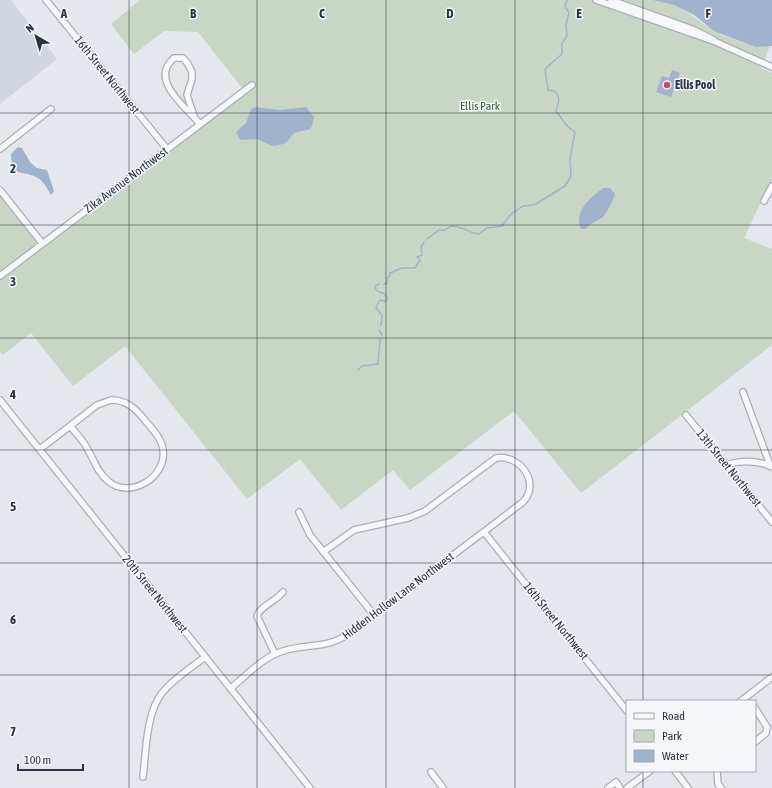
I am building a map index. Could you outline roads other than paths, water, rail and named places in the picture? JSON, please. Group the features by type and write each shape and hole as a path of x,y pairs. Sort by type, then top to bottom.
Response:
{"street":[{"name":"16th Street Northwest","path":"46,0 167,149"},
{"path":"596,0 716,42 772,67"},
{"path":"611,0 692,29 710,37 716,42"},
{"path":"194,116 186,111 170,90 166,79 165,72 168,63 174,58 183,58 192,72 192,79 187,95 194,116 200,124"},
{"name":"Zika Avenue Northwest","path":"0,276 252,85"},
{"path":"0,149 51,109"},
{"path":"764,201 772,186"},
{"path":"0,190 42,243"},
{"path":"743,392 771,466"},
{"name":"20th Street Northwest","path":"0,400 310,788"},
{"path":"40,449 70,426 104,402 111,400 124,402 139,412 158,436 163,448 164,456 160,468 151,479 137,487 122,488 115,486 96,468 87,447 70,426"},
{"name":"13th Street Northwest","path":"686,415 772,522"},
{"name":"Hidden Hollow Lane Northwest","path":"230,688 275,654 285,650 334,643 344,638 529,496 530,483 522,468 515,460 510,457 496,458 425,511 408,518 354,530 323,552"},
{"path":"726,465 749,461 771,466"},
{"path":"299,512 306,529 374,615"},
{"name":"16th Street Northwest","path":"484,532 626,710"},
{"path":"275,654 257,616 262,608 277,600 283,592"},
{"path":"143,777 151,716 156,703 166,688 205,657"},
{"path":"748,699 772,677"},
{"path":"756,710 767,727 766,733 756,741"},
{"path":"431,772 443,788"},
{"path":"627,788 649,772"},
{"path":"676,772 688,788"},
{"path":"717,772 718,784 721,788"},
{"path":"608,788 616,782 620,788"}],"water":[{"path":"652,0 772,0 772,46 756,47 729,37 714,31 694,15 674,5"},
{"name":"Ellis Pool","path":"672,70 680,73 671,97 656,92 662,76 669,78"},
{"path":"255,107 280,110 306,107 314,117 312,126 310,129 294,133 286,143 276,146 272,146 257,139 241,140 236,132 246,123 251,109"},
{"path":"18,147 22,148 30,162 37,168 47,170 54,191 51,195 41,180 15,170 13,167 11,154"},
{"path":"604,188 610,188 615,194 609,208 605,215 590,224 586,229 581,229 579,217 581,211 594,195"}],"waterway":[{"path":"427,239 439,230 445,230 451,226 459,227 479,234 487,228 502,226 511,214 523,206 534,205 565,186 571,176 570,159 575,132 567,126 556,111 559,98 554,91 548,90 545,69 562,54 562,43 567,36 566,25 569,13 565,6 567,0"},
{"path":"384,284 387,283 387,278 390,276 390,273 402,268 415,268 420,260 417,257 422,255 421,247 424,242"},
{"path":"379,284 375,286 376,290 385,294 387,298 385,302 382,300 379,301 376,308 382,315 381,326"},
{"path":"379,330 382,335"},
{"path":"358,370 362,366 378,364 380,339"}],"place":[{"name":"Ellis Pool","path":"667,85"}],"park label":[{"name":"Ellis Park","path":"480,106"}]}
